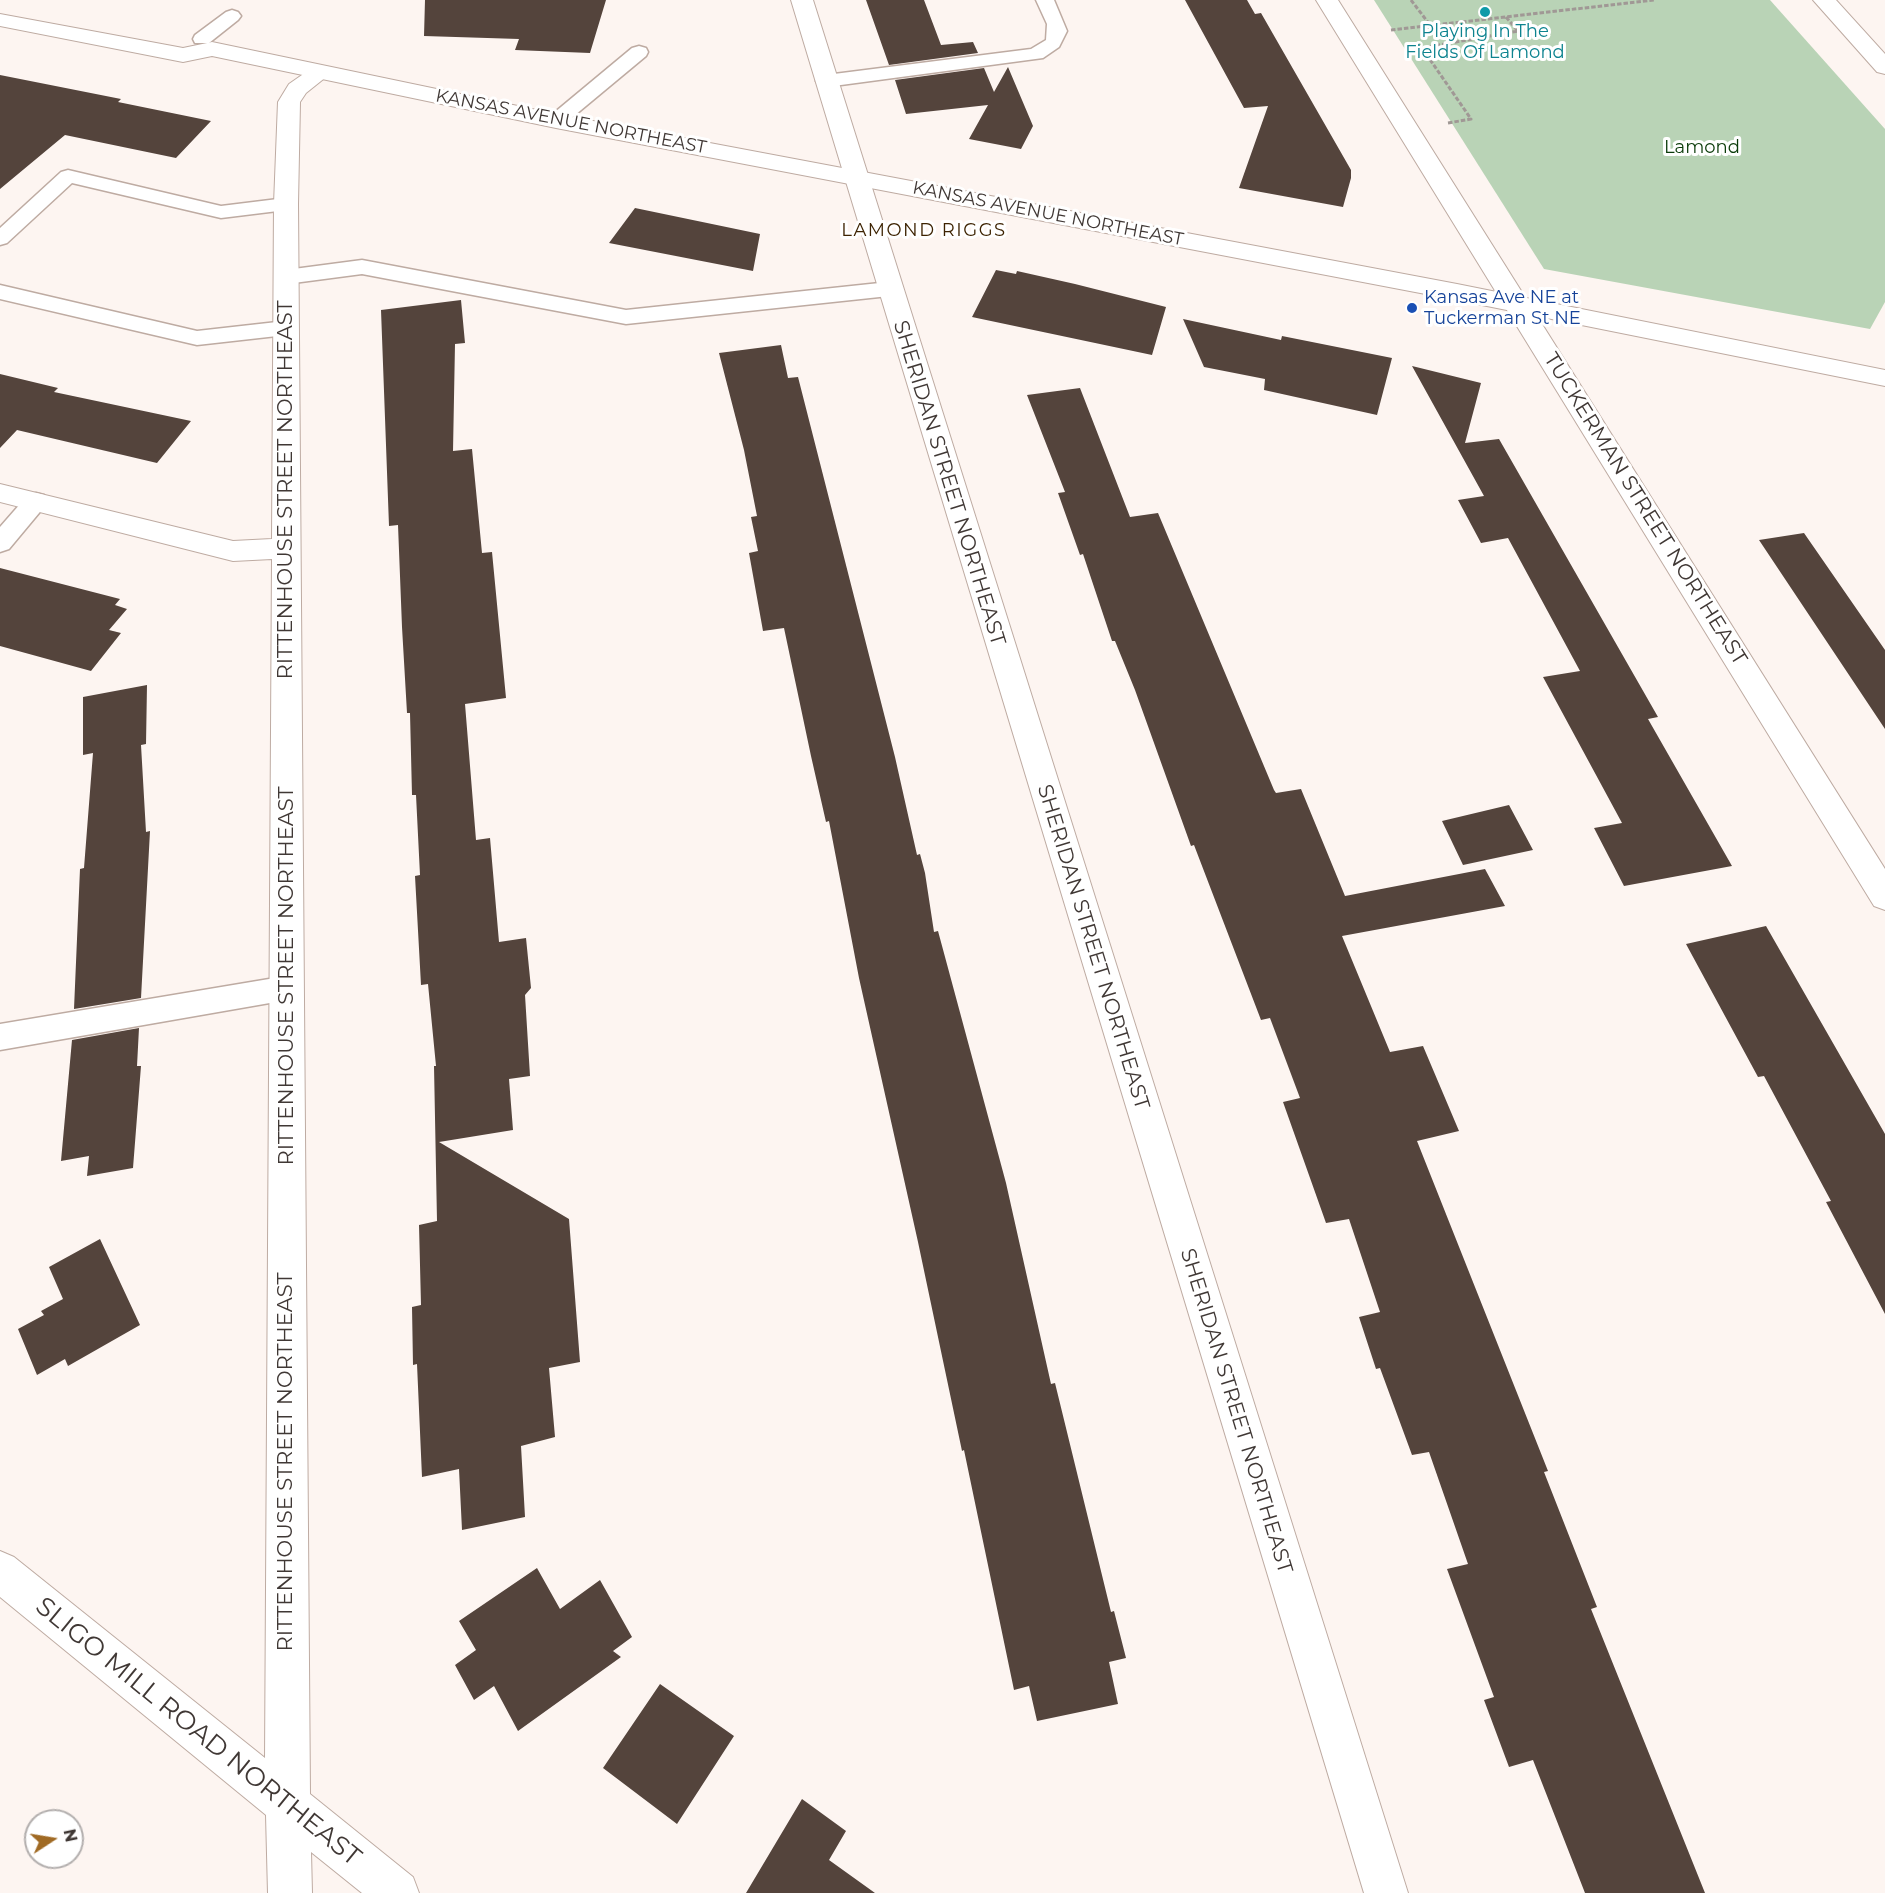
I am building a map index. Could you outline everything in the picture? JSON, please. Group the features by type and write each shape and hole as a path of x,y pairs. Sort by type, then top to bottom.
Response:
{"street":[{"name":"SHERIDAN STREET NORTHEAST","path":"802,0 854,176 1386,1893"},
{"name":"TUCKERMAN STREET NORTHEAST","path":"1327,0 1885,897"},
{"path":"1824,0 1885,67"},
{"name":"KANSAS AVENUE NORTHEAST","path":"0,20 183,55 200,40 320,73 556,121 854,176 1885,378"},
{"name":"RITTENHOUSE STREET NORTHEAST","path":"290,1893 290,1808 286,1710 286,204 289,102 297,90 320,73"},
{"path":"0,493 233,550 287,548"},
{"name":"SLIGO MILL ROAD NORTHEAST","path":"0,1571 397,1893"}],"lane":[{"path":"826,81 1036,54 1050,48 1058,37 1058,24 1045,0"},
{"path":"200,40 232,16"},
{"path":"556,121 639,52"},
{"path":"0,239 68,176 221,212 286,204"},
{"path":"286,277 362,267 627,316 889,289"},
{"path":"0,292 198,338 286,328"},
{"path":"0,543 36,501"},
{"path":"0,1037 287,988"}],"path":[{"path":"1412,0 1430,25"},
{"path":"1387,30 1654,0"},
{"path":"1448,123 1471,119 1422,48 1518,31 1506,17"}],"green space":[{"name":"Lamond","path":"1374,0 1770,0 1885,129 1885,302 1870,329 1544,269"}],"building":[{"path":"425,0 606,0 590,53 515,50 519,39 424,36"},
{"path":"866,0 924,0 941,45 973,42 978,53 889,65"},
{"path":"1185,0 1247,0 1255,14 1261,13 1351,170 1343,207 1239,188 1268,106 1244,108"},
{"path":"1008,67 1033,126 1021,149 969,139 988,105 906,114 895,80 984,68 994,92"},
{"path":"0,75 121,99 118,102 211,121 176,158 65,135 0,189"},
{"path":"635,208 760,234 753,271 609,243"},
{"path":"996,270 1016,274 1017,271 1166,307 1152,355 972,317"},
{"path":"461,300 465,343 455,344 453,451 472,449 482,553 492,552 506,698 465,704 476,840 490,838 499,942 526,938 531,988 525,995 530,1076 509,1079 513,1130 439,1142 569,1219 580,1362 549,1368 555,1437 521,1446 525,1517 462,1530 459,1469 422,1477 417,1364 413,1365 412,1307 421,1305 419,1225 437,1221 434,1066 436,1066 428,984 421,985 415,876 420,875 416,795 412,795 410,713 407,713 398,525 389,526 381,310"},
{"path":"1183,319 1281,340 1282,336 1392,358 1377,415 1264,390 1265,379 1204,367"},
{"path":"781,345 788,378 798,377 895,757 917,855 920,854 925,873 934,932 938,931 1006,1183 1051,1384 1055,1383 1111,1612 1114,1611 1126,1658 1109,1662 1118,1704 1037,1721 1029,1686 1014,1690 964,1450 962,1451 859,978 829,821 826,822 784,628 763,631 749,553 758,551 751,517 757,516 744,450 719,353"},
{"path":"1412,366 1481,383 1465,443 1499,439 1658,717 1648,719 1732,866 1624,886 1594,828 1622,823 1543,677 1580,671 1508,538 1481,543 1458,500 1484,496"},
{"path":"0,374 58,388 54,392 191,421 157,463 17,430 0,448"},
{"path":"1080,388 1130,517 1158,513 1274,790 1276,793 1301,789 1345,896 1485,869 1505,906 1342,936 1390,1052 1423,1046 1459,1131 1417,1141 1548,1471 1544,1472 1597,1607 1591,1609 1705,1893 1585,1893 1533,1760 1509,1767 1484,1700 1494,1697 1447,1569 1468,1564 1429,1452 1412,1455 1380,1368 1376,1369 1359,1317 1380,1312 1349,1219 1326,1223 1283,1102 1300,1098 1270,1018 1261,1020 1194,845 1191,846 1135,690 1115,641 1112,641 1083,554 1080,555 1058,493 1065,492 1027,395"},
{"path":"1804,533 1885,650 1885,729 1759,540"},
{"path":"0,568 120,599 115,605 127,609 109,630 121,633 91,671 0,646"},
{"path":"147,685 146,744 141,745 146,832 150,831 141,998 74,1009 80,869 84,868 93,753 83,755 83,697"},
{"path":"1509,805 1533,850 1463,865 1442,821"},
{"path":"1766,926 1885,1134 1885,1314 1826,1202 1831,1201 1764,1076 1758,1077 1686,944"},
{"path":"139,1028 137,1066 141,1066 133,1168 87,1176 89,1156 61,1161 72,1040"},
{"path":"100,1239 140,1325 68,1366 65,1359 37,1375 18,1329 44,1315 41,1311 63,1299 49,1267"},
{"path":"537,1568 560,1609 600,1580 632,1637 613,1651 621,1657 518,1731 494,1686 474,1700 455,1665 476,1650 459,1621"},
{"path":"660,1684 734,1736 677,1824 603,1768"},
{"path":"802,1799 846,1831 829,1860 875,1893 746,1893"}],"place":[{"name":"Playing In The Fields Of Lamond","path":"1485,12"},
{"name":"Kansas Ave NE at Tuckerman St NE","path":"1412,308"}],"district":[{"name":"LAMOND RIGGS","path":"924,231"}]}
